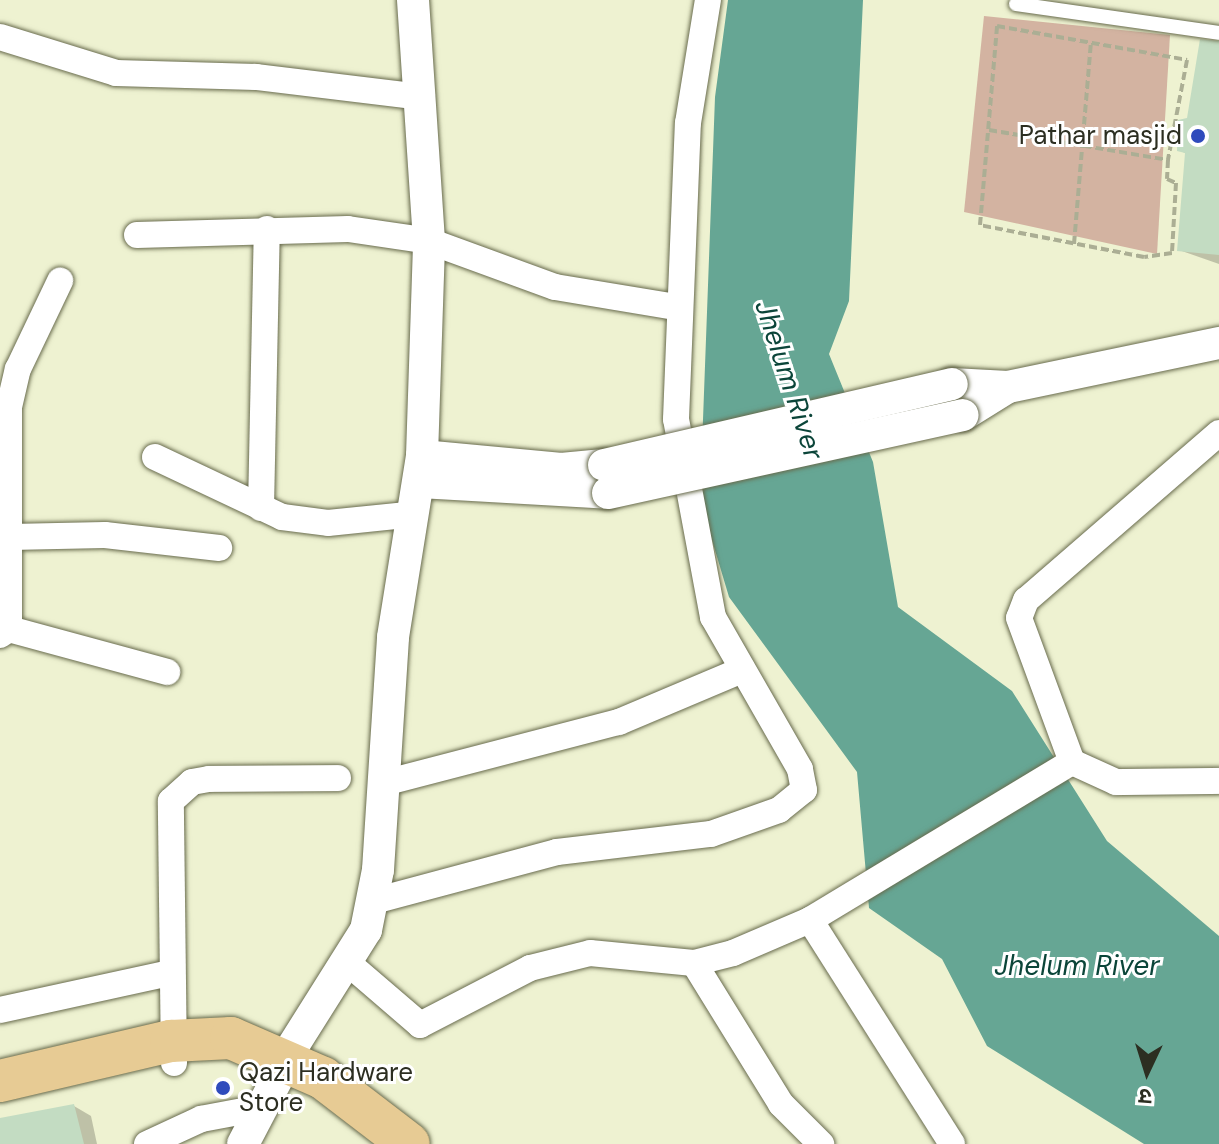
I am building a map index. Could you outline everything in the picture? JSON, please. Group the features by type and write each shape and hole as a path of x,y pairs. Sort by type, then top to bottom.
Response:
{"main road":[{"path":"0,1105 231,1038 277,1080 375,1144"},
{"path":"0,1081 182,1054"},
{"path":"277,1080 409,1144"}],"street":[{"path":"243,1144 277,1080 348,963 374,901 393,637 421,469 429,241 422,97 413,0"},
{"path":"374,901 557,852 698,837 799,799 800,769 713,617 697,562 676,419 676,307 688,123 708,0"},
{"path":"0,37 116,73 256,77 422,97"},
{"path":"137,235 324,228 429,241 544,284 676,307"},
{"path":"261,508 267,229"},
{"path":"60,281 18,369 3,493 10,537 5,632 167,672"},
{"path":"606,479 952,384 1008,387 1219,343"},
{"path":"421,469 606,479 963,415 1008,387"},
{"path":"1066,764 1020,630 1020,608 1219,433"},
{"path":"155,457 261,508 305,522 415,514"},
{"path":"10,537 105,535 219,548"},
{"path":"384,783 619,722 742,670"},
{"path":"1066,764 1116,782 1219,781"},
{"path":"348,963 420,1025 530,968 590,953 694,963 819,913 1066,764"},
{"path":"182,1054 169,973 171,801 178,791 221,778 338,778"},
{"path":"819,913 952,1144"},
{"path":"694,963 781,1104 821,1144"},
{"path":"0,1010 169,973"},
{"path":"147,1144 277,1080"}],"lane":[{"path":"1016,4 1219,33"}],"path":[{"path":"997,26 1187,60 1168,160 1167,179 1176,183 1172,253 1144,257 980,225 988,130 997,26"},
{"path":"1074,244 1091,43"},
{"path":"988,130 1168,160"}],"shaded area":[{"path":"984,16 1170,35 1157,254 964,212"}],"water":[{"name":"Jhelum River","path":"728,0 863,0 849,301 829,354 873,462 898,607 1012,691 1107,841 1219,936 1219,1144 1144,1144 987,1046 942,959 869,908 857,772 729,597 700,500 715,97"}],"building":[{"name":"Pathar masjid","path":"1200,39 1219,41 1219,255 1177,251 1185,153 1177,151 1178,120 1187,118"},
{"path":"74,1104 84,1144 0,1144 0,1118"}],"place":[{"name":"Pathar masjid","path":"1198,136"},
{"name":"Qazi Hardware Store","path":"223,1088"}]}
